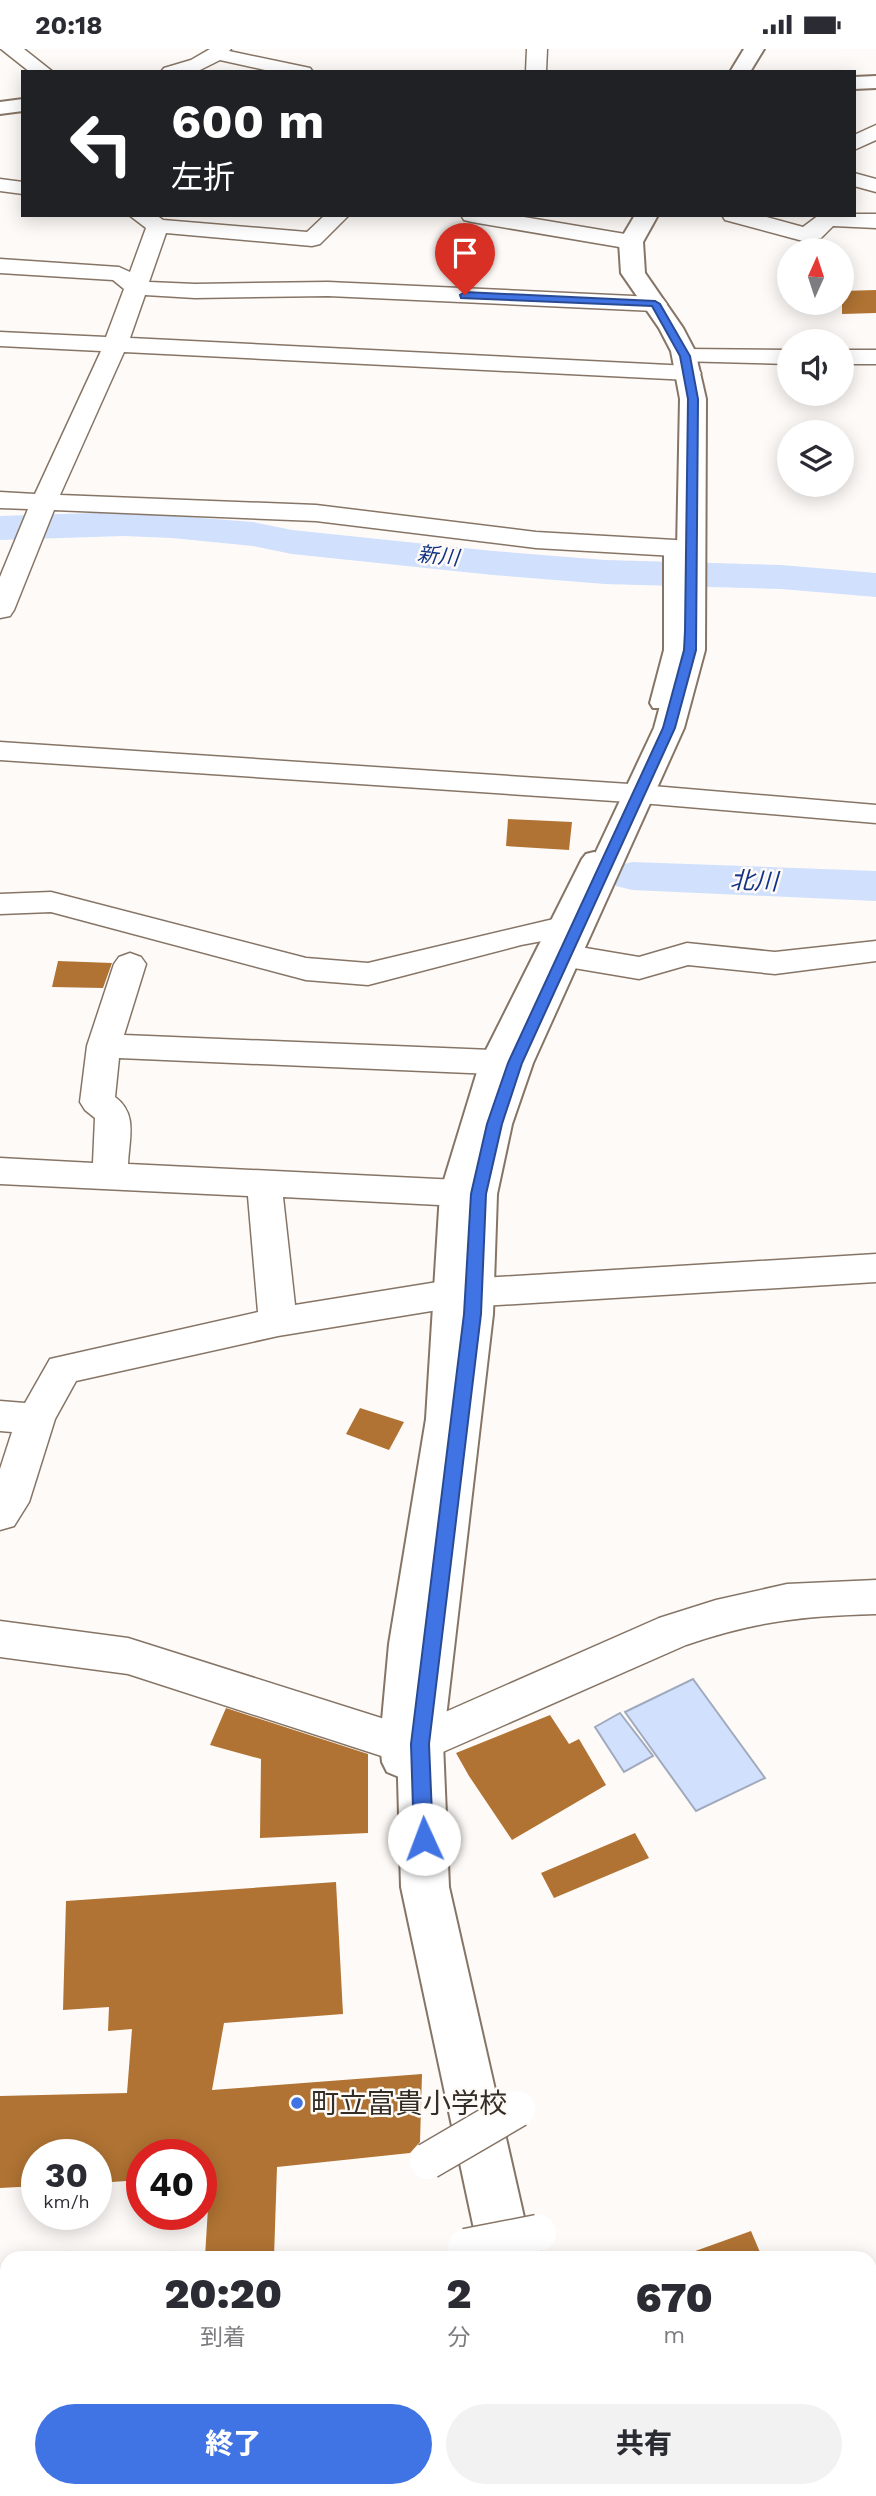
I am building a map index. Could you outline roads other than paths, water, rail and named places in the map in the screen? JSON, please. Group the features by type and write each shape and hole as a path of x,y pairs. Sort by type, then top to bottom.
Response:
{"street":[{"path":"10,49 40,70"},
{"path":"536,70 537,49"},
{"path":"741,70 754,49"},
{"path":"180,70 190,68 219,51 295,70"},
{"path":"856,83 876,82"},
{"path":"0,108 21,105"},
{"path":"856,143 876,131"},
{"path":"856,180 876,186"},
{"path":"0,185 21,188"},
{"path":"0,610 44,502 115,346 136,288 149,221 312,240 336,217"},
{"path":"484,217 631,242"},
{"path":"474,2251 419,1933 408,1743 462,1294 466,1194 494,1124 504,1062 634,793 669,728 690,650 683,566 693,399 687,365 655,304 633,273 631,242 646,217"},
{"path":"741,217 803,233 813,233 828,219 876,221"},
{"path":"0,266 119,274 136,288 195,291 328,289 655,304"},
{"path":"0,339 115,346 687,365 777,358"},
{"path":"854,357 876,357"},
{"path":"0,499 316,513 536,540 683,566"},
{"path":"0,751 634,793 876,814"},
{"path":"0,904 51,902 306,969 368,974 521,935 565,938 639,968 687,954 775,963 876,951"},
{"path":"110,1175 113,1113 97,1102 104,1045 130,964"},
{"path":"104,1045 504,1062"},
{"path":"0,1171 466,1194"},
{"path":"264,1182 278,1322"},
{"path":"0,1514 9,1502 18,1418 63,1369 278,1322 462,1294 876,1268"},
{"path":"0,1639 128,1656 408,1743 674,1631 718,1617 782,1602 876,1597"},
{"path":"408,1743 425,1887 505,2251"},
{"path":"428,2161 517,2109"},
{"path":"480,2251 538,2233"}],"water":[{"path":"693,1679 765,1778 696,1811 625,1712"},
{"path":"620,1713 653,1756 624,1772 595,1727"}],"waterway":[{"name":"新川","path":"0,528 124,524 172,526 253,534 292,542 493,563 605,572 781,577 876,585"},
{"name":"北川","path":"632,876 876,886"}],"place":[{"name":"町立富貴小学校","path":"297,2103"}]}
